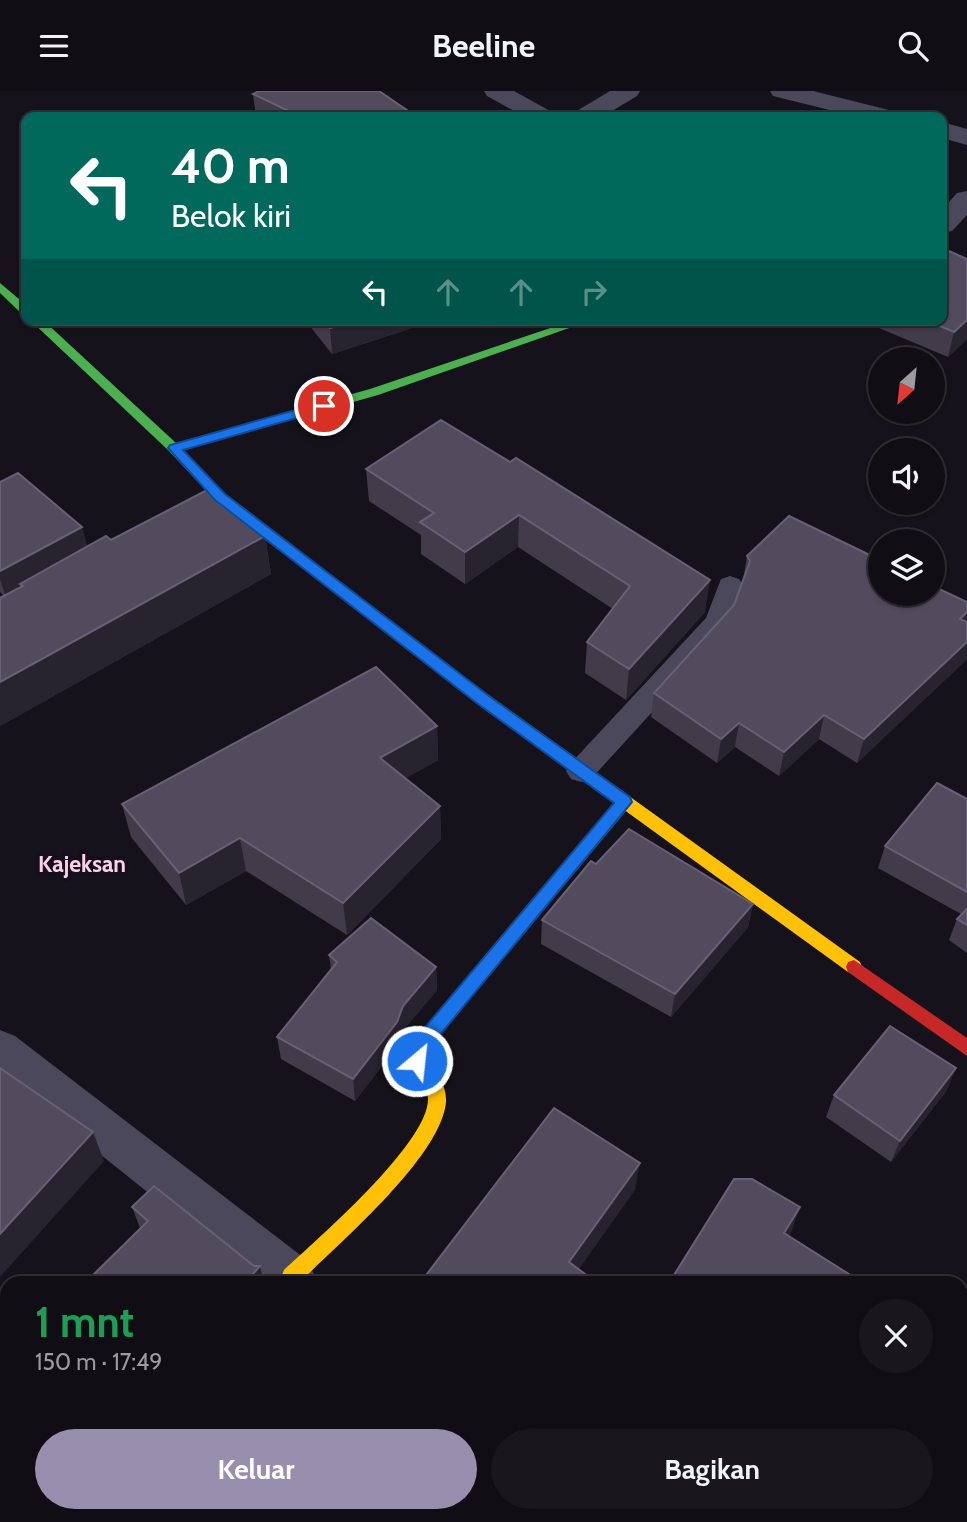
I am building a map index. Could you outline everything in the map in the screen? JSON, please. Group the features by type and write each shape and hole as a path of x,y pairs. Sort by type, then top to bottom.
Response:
{"street":[{"path":"496,91 534,112"},
{"path":"592,112 628,91"},
{"path":"782,91 868,112"},
{"path":"947,131 967,137"},
{"path":"951,225 967,199"},
{"path":"0,287 21,306"},
{"path":"42,326 174,448 208,504 967,1048"},
{"path":"174,448 374,392 568,326"},
{"path":"292,1276 404,1162 427,1133 438,1107 435,1087 417,1061 422,1043 624,802"},
{"path":"0,1049 283,1276"}],"lane":[{"path":"581,771 718,622 730,585"}],"building":[{"path":"259,91 379,91 410,112 291,112 253,94"},
{"path":"947,250 967,259 967,320 954,332 940,326 947,326"},
{"path":"441,420 510,462 516,458 710,580 629,669 587,642 630,586 519,515 465,552 420,522 434,513 366,469"},
{"path":"18,473 82,527 0,571 0,482"},
{"path":"209,489 265,536 0,682 0,598 106,536 111,540"},
{"path":"789,516 868,554 868,606 945,606 945,592 967,602 967,612 960,619 967,622 967,642 864,739 824,715 784,752 739,723 721,739 654,693 734,605 750,561 747,556"},
{"path":"376,667 437,726 380,758 440,806 343,903 240,838 179,873 122,804"},
{"path":"937,783 967,799 967,892 885,846"},
{"path":"629,829 753,904 675,994 542,920 591,861 596,864"},
{"path":"967,909 967,925 957,919"},
{"path":"371,918 436,967 403,1006 397,1022 353,1079 277,1037 337,962 329,955"},
{"path":"890,1026 956,1068 900,1141 834,1095"},
{"path":"0,1068 93,1132 0,1234"},
{"path":"554,1108 640,1163 569,1262 588,1276 425,1276"},
{"path":"734,1179 752,1179 800,1207 784,1233 852,1276 673,1276"},
{"path":"154,1186 254,1266 260,1266 251,1276 92,1276 148,1221 132,1207"}],"traffic: fast":[{"path":"0,287 21,306"},
{"path":"42,326 174,448 220,497 409,643"},
{"path":"174,448 374,392 568,326"},
{"path":"530,914 624,802"}],"traffic: slow":[{"path":"409,643 483,700 854,967"},
{"path":"292,1276 375,1195 418,1145 431,1123 437,1104 429,1075 417,1061 422,1043 530,914"}],"traffic: jam":[{"path":"854,967 967,1048"}],"district":[{"name":"Kajeksan","path":"82,864"}],"route":[{"path":"324,406 174,448 220,497 483,700 624,802 422,1043 417,1061"}]}
